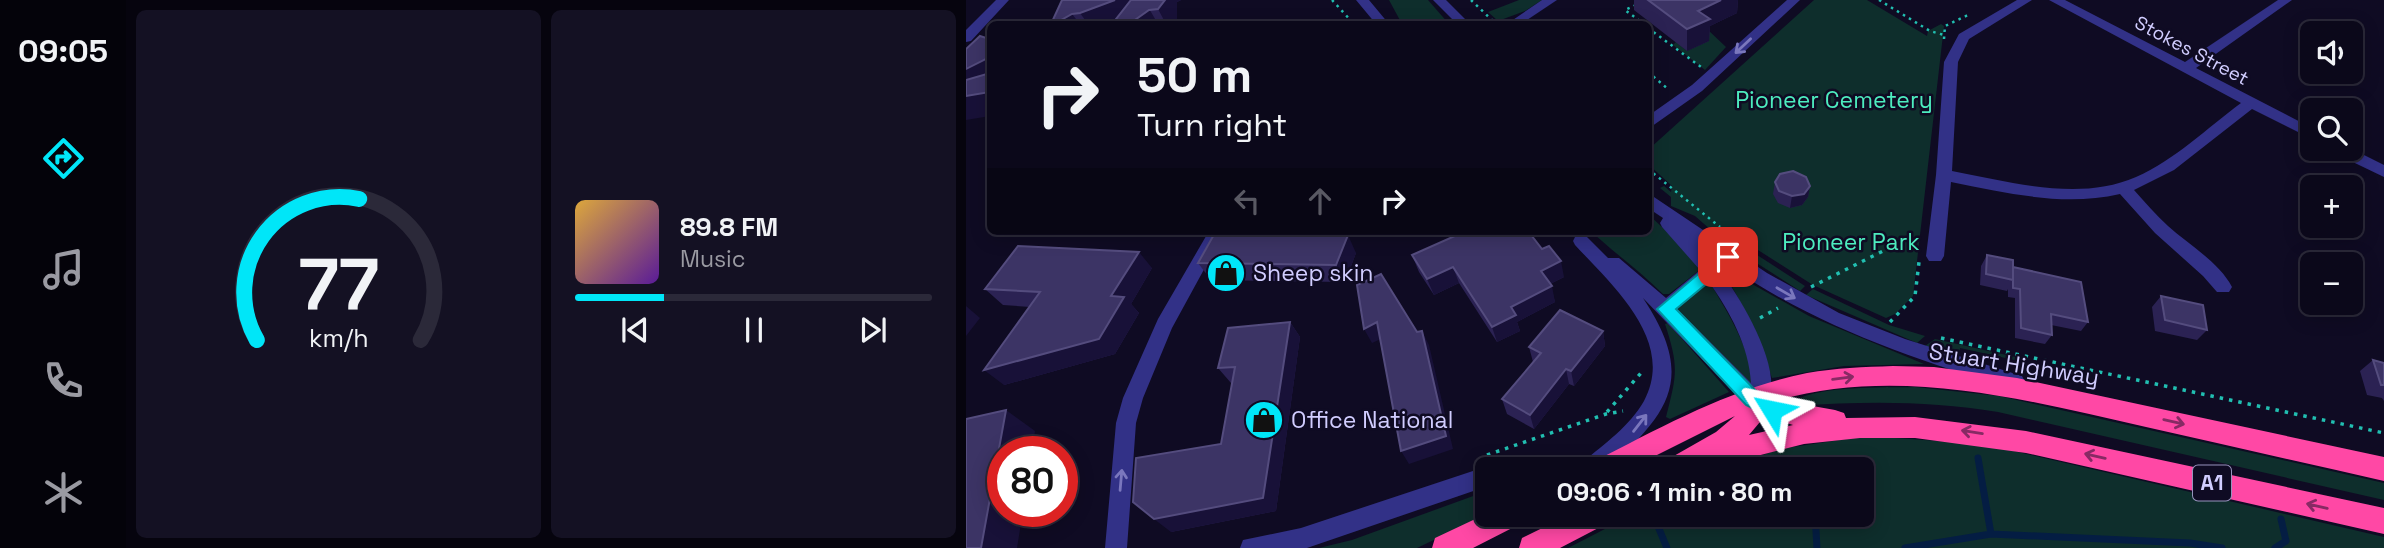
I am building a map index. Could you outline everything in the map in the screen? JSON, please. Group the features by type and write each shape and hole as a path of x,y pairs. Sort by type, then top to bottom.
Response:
{"highway":[{"name":"Stuart Highway","path":"1631,457 1757,400 1808,383 1840,378 1915,376 1993,384 2084,402 2384,469"},
{"path":"1693,457 1737,429 1757,400 1779,412 1864,426"},
{"name":"A1","path":"1725,457 1775,439 1864,426 1965,431 2008,438 2384,521"},
{"path":"1445,548 1487,527"},
{"path":"1532,548 1573,527"}],"street":[{"path":"966,37 1003,0"},
{"path":"1362,0 1380,21"},
{"path":"1377,0 1388,21"},
{"path":"1438,0 1461,21"},
{"path":"1518,21 1551,0"},
{"path":"1652,121 1682,101 1794,0"},
{"path":"1927,255 1944,175 1951,62 1956,49 1964,37 2026,0"},
{"name":"Stokes Street","path":"2055,0 2300,128"},
{"path":"2185,69 2286,0"},
{"path":"1944,175 2070,194 2123,188 2155,173 2250,103"},
{"path":"2362,161 2384,172"},
{"path":"2123,188 2161,229 2202,264 2223,287"},
{"path":"1652,204 1728,257 1794,298 1864,332 2084,402"},
{"path":"1652,205 1711,271 1731,301 1750,341 1760,377 1757,400"},
{"path":"1115,548 1130,403 1144,368 1215,235"},
{"path":"1576,236 1633,277 1757,400"},
{"path":"1576,236 1611,270 1643,309 1659,337 1663,361 1658,395 1644,420 1625,441 1605,457"},
{"path":"1665,309 1728,257"},
{"path":"1251,548 1301,539 1475,480"}],"path":[{"path":"1332,0 1351,21"},
{"path":"1471,0 1493,21"},
{"path":"1879,0 1930,32 1944,35"},
{"path":"1637,5 1625,10 1640,21"},
{"path":"1652,31 1711,75"},
{"path":"1652,75 1682,101"},
{"path":"1652,172 1723,229"},
{"path":"1822,292 1811,287 1905,240 1921,241"},
{"path":"1890,322 1915,296 1927,255"},
{"path":"1879,317 1900,326"},
{"path":"1932,336 2384,433"}],"green space":[{"path":"1389,0 1428,0 1446,21 1400,21"},
{"path":"1519,0 1542,0 1525,11 1498,21 1488,12"},
{"path":"1814,0 1867,0 1927,36 1928,31 1941,24 1944,26 1913,296 1895,314 1886,318 1813,285 1739,238 1734,240 1805,286 1800,291 1727,244 1695,216 1671,206 1671,197 1660,188 1664,186 1671,192 1672,186 1652,168 1652,146"},
{"path":"1707,29 1726,47 1705,70 1673,45 1676,42 1687,51 1708,41"},
{"path":"1652,218 1701,269 1669,294 1663,294 1596,235 1652,235"},
{"path":"1724,272 1736,275 1809,316 1924,364 1844,366 1772,378 1754,327"},
{"path":"1707,284 1712,286 1738,333 1748,358 1753,384 1678,311 1678,307"},
{"path":"1813,289 1889,325 1925,336 1917,343 1806,295"},
{"path":"1668,323 1729,392 1670,419 1666,417 1675,370 1665,324"},
{"path":"1935,339 2020,358 2019,361 1960,348 1959,357 1925,346"},
{"path":"1915,387 1999,396 2384,483 2384,500 1998,412 1898,403 1798,406 1793,401 1836,390"},
{"path":"1867,436 1967,443 2005,449 2384,537 2384,548 1568,548 1609,527 1874,527 1874,457 1757,457 1779,449"},
{"path":"1475,495 1475,520 1417,548 1319,548 1352,540"}],"building":[{"path":"1062,0 1115,0 1059,21 1052,21"},
{"path":"1131,0 1165,0 1158,9 1149,10 1133,21 1115,21"},
{"path":"1648,0 1721,0 1698,11 1710,19 1687,29"},
{"path":"980,36 987,38 987,58 966,69 966,49"},
{"path":"987,74 987,92 966,96 966,80"},
{"path":"1793,171 1806,177 1810,186 1804,194 1792,196 1779,191 1775,182 1780,174"},
{"path":"1214,235 1348,235 1336,265 1198,263"},
{"path":"1457,235 1531,235 1542,249 1549,246 1561,261 1541,271 1552,286 1511,307 1516,315 1492,327 1453,267 1427,279 1412,255"},
{"path":"1018,246 1139,252 1111,296 1124,297 1099,339 984,370 1040,292 985,289"},
{"path":"1987,255 2013,260 2013,280 1986,274"},
{"path":"2013,267 2081,282 2088,322 2051,314 2052,335 2021,328 2020,289 2013,288"},
{"path":"1381,274 1417,332 1422,331 1446,436 1401,451 1377,322 1364,329 1357,285"},
{"path":"2161,296 2203,305 2207,330 2165,320"},
{"path":"1560,310 1603,331 1571,371 1566,369 1530,415 1502,399 1541,353 1529,347"},
{"path":"1290,322 1263,498 1154,519 1133,502 1136,458 1221,444 1235,367 1218,368 1228,328"},
{"path":"2373,360 2384,363 2384,385 2381,385"},
{"path":"1006,410 1001,436 987,436 987,515 981,548 966,548 966,419"}],"waterway":[{"path":"1978,458 1991,534"},
{"path":"2275,548 2286,541 2281,519"},
{"path":"1658,527 1667,548"},
{"path":"1816,527 1817,548"},
{"path":"1905,548 1991,534"},
{"path":"1991,534 2190,543 2222,548"}],"place":[{"name":"Sheep skin","path":"1226,273"},
{"name":"Office National","path":"1264,420"}],"route":[{"path":"1728,257 1665,309 1753,399 1772,410"}],"park label":[{"name":"Pioneer Cemetery","path":"1834,100"},
{"name":"Pioneer Park","path":"1851,242"}]}
